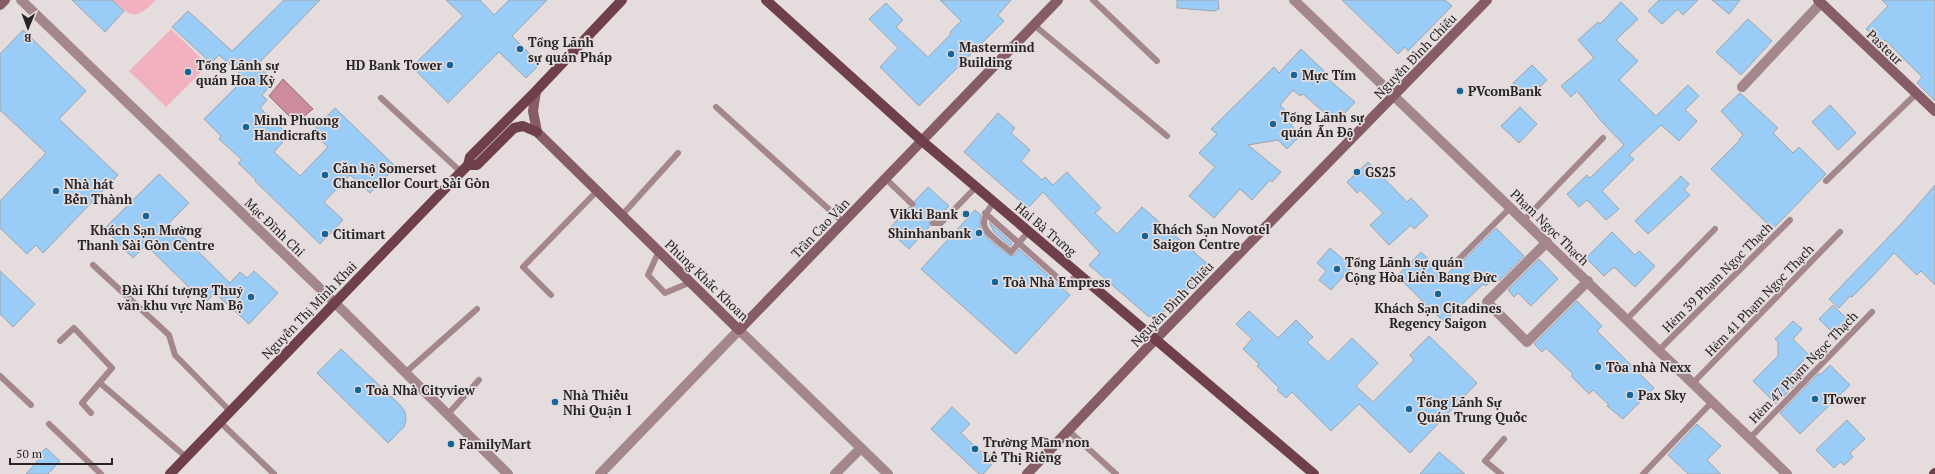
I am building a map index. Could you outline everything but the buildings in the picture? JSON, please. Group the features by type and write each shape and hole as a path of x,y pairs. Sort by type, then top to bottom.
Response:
{"main road":[{"path":"0,5 5,0"},
{"name":"Nguyễn Thị Minh Khai","path":"170,474 220,422 229,410 465,168 470,157 536,92 622,0"},
{"name":"Hai Bà Trưng","path":"766,0 922,141 1314,474"},
{"name":"Trần Cao Vân","path":"739,330 1058,0"},
{"name":"Nguyễn Đình Chiểu","path":"1027,474 1156,339 1488,0"},
{"name":"Pasteur","path":"1820,2 1935,112"},
{"path":"536,92 533,111 537,132"},
{"name":"Nguyễn Thị Minh Khai","path":"465,168 477,165 514,128 522,126 537,132"},
{"name":"Phùng Khắc Khoan","path":"537,132 739,330"}],"street":[{"name":"Mạc Đĩnh Chi","path":"21,0 335,303 508,474"},
{"name":"Phạm Ngọc Thạch","path":"1294,0 1395,95 1787,474"},
{"path":"1742,87 1820,2"},
{"path":"1547,242 1487,302 1526,342 1588,281"},
{"name":"Phùng Khắc Khoan","path":"739,330 888,474"},
{"name":"Trần Cao Vân","path":"600,474 739,330"},
{"path":"835,474 861,448"}],"lane":[{"path":"1093,0 1157,61"},
{"path":"1034,25 1166,136"},
{"path":"1826,181 1916,94"},
{"path":"381,98 465,168"},
{"path":"716,107 843,222"},
{"path":"1524,220 1603,138"},
{"path":"622,215 678,153"},
{"path":"886,178 912,204"},
{"path":"933,223 941,223 976,187"},
{"path":"550,295 522,267 597,191"},
{"path":"994,202 985,213 983,223 984,229 1011,252 1029,231"},
{"path":"1453,265 1511,207"},
{"path":"985,213 1067,286 1078,273"},
{"name":"Hẻm 39 Phạm Ngọc Thạch","path":"1659,350 1790,220"},
{"path":"1627,319 1715,229"},
{"name":"Hẻm 41 Phạm Ngọc Thạch","path":"1693,383 1840,232"},
{"path":"659,252 648,275 665,292 691,282"},
{"path":"93,265 169,335 175,355 229,410"},
{"path":"405,373 477,310"},
{"name":"Hẻm 47 Phạm Ngọc Thạch","path":"1750,438 1872,312"},
{"path":"60,341 74,328 112,368 82,403 91,413"},
{"path":"0,376 31,405"},
{"path":"447,415 479,380"},
{"path":"100,383 186,457"},
{"path":"1643,474 1712,402"},
{"path":"220,422 274,474"},
{"path":"50,424 101,474"},
{"path":"1069,431 1116,474"},
{"path":"1501,474 1485,461 1504,439"}],"shaded area":[{"path":"112,0 156,0 144,11 134,14 125,11"},
{"path":"171,29 208,65 166,107 129,71"},
{"path":"283,79 313,109 296,123 269,96"}],"place":[{"name":"Tổng Lãnh sự quán Pháp","path":"520,49"},
{"name":"Mastermind Building","path":"951,54"},
{"name":"HD Bank Tower","path":"450,65"},
{"name":"Tổng Lãnh sự quán Hoa Kỳ","path":"188,72"},
{"name":"Mực Tím","path":"1294,75"},
{"name":"PVcomBank","path":"1460,91"},
{"name":"Tổng Lãnh sự quán Ấn Độ","path":"1273,124"},
{"name":"Minh Phuong Handicrafts","path":"246,127"},
{"name":"GS25","path":"1357,172"},
{"name":"Căn hộ Somerset Chancellor Court Sài Gòn","path":"325,175"},
{"name":"Nhà hát Bến Thành","path":"56,191"},
{"name":"Vikki Bank","path":"966,214"},
{"name":"Khách Sạn Mường Thanh Sài Gòn Centre","path":"146,216"},
{"name":"Shinhanbank","path":"979,233"},
{"name":"Citimart","path":"325,234"},
{"name":"Khách Sạn Novotel Saigon Centre","path":"1145,236"},
{"name":"Tổng Lãnh sự quán Cộng Hòa Liên Bang Ðức","path":"1337,269"},
{"name":"Toà Nhà Empress","path":"995,282"},
{"name":"Khách Sạn Citadines Regency Saigon","path":"1438,294"},
{"name":"Đài Khí tượng Thuỷ văn khu vực Nam Bộ","path":"251,297"},
{"name":"Tòa nhà Nexx","path":"1598,367"},
{"name":"Toà Nhà Cityview","path":"358,390"},
{"name":"Pax Sky","path":"1630,395"},
{"name":"ITower","path":"1815,399"},
{"name":"Nhà Thiếu Nhi Quận 1","path":"555,402"},
{"name":"Tổng Lãnh Sự Quán Trung Quốc","path":"1409,409"},
{"name":"FamilyMart","path":"451,444"},
{"name":"Trường Mầm non Lê Thị Riêng","path":"975,449"}]}
